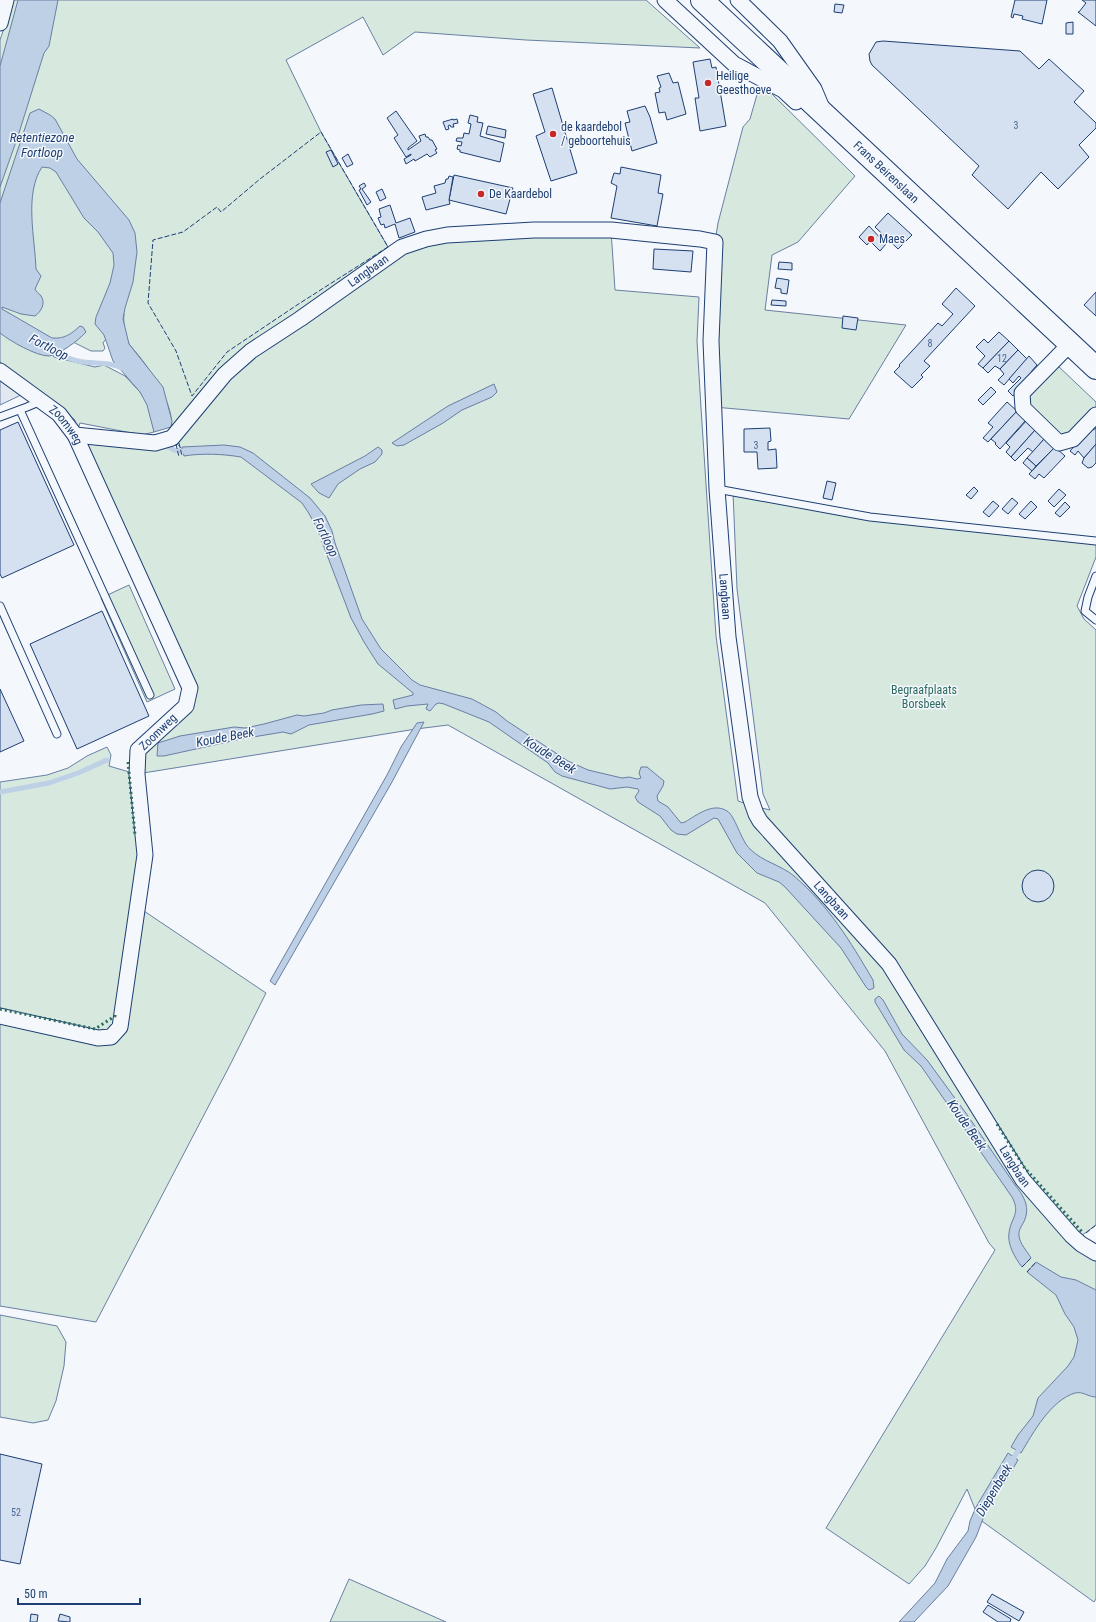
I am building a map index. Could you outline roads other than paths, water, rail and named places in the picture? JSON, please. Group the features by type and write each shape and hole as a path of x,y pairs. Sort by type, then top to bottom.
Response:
{"main road":[{"name":"Frans Beirenslaan","path":"702,0 1096,368"}],"street":[{"path":"0,23 6,0"},
{"path":"666,0 734,64 783,90 796,102 825,114"},
{"path":"738,0 780,41 814,89 825,114"},
{"name":"Langbaan","path":"75,435 164,440 225,374 251,351 300,319 402,247 426,239 447,235 534,230 611,230 700,238 715,242 711,341 717,489 728,637 750,797 756,814 760,821 889,964 1023,1180 1072,1236 1081,1244 1096,1253"},
{"path":"1070,344 1022,394 1023,408 1059,443 1073,439 1096,415"},
{"name":"Zoomweg","path":"0,370 59,414 75,435 190,688 186,706 138,750 137,774 145,855 120,1026 111,1037 98,1038 0,1016"}],"lane":[{"path":"0,417 41,400"},
{"path":"20,410 150,695"},
{"path":"717,489 870,517 1096,541"},
{"path":"1096,576 1088,597 1085,611 1096,620"},
{"path":"0,606 57,734"}],"water":[{"name":"Retentiezone Fortloop","path":"18,0 58,0 49,46 44,53 0,187 0,66"},
{"name":"Retentiezone Fortloop","path":"39,109 55,119 77,159 129,220 135,233 137,252 133,282 123,319 129,344 163,387 172,421 171,427 154,432 147,405 140,392 113,361 104,335 95,324 96,317 110,283 114,265 113,253 98,232 84,218 56,172 50,168 42,167 33,190 32,203 36,269 41,276 35,289 42,299 42,307 35,316 21,314 2,307 2,309 52,338 61,338 68,335 80,326 83,327 86,332 69,347 49,356 30,351 16,344 0,333 0,203 30,113"},
{"path":"494,384 497,392 492,397 462,410 443,423 404,445 397,446 392,443 448,406"},
{"path":"224,445 240,447 253,453 310,498 325,516 332,531 362,619 381,649 412,680 420,685 472,699 496,712 507,721 568,761 588,770 622,778 629,777 637,779 641,778 639,773 641,767 647,767 664,781 663,786 657,796 658,801 668,807 681,823 705,810 716,808 730,813 750,849 761,857 789,872 818,899 847,938 873,980 874,988 869,990 866,987 841,948 785,887 779,882 757,873 737,853 718,819 714,818 686,835 677,834 671,830 660,816 638,802 635,797 639,791 638,789 627,787 610,789 562,776 555,772 548,763 489,722 439,703 436,704 430,711 426,709 428,704 395,709 393,700 413,695 413,693 378,664 364,642 351,618 316,526 302,503 241,457 212,454 184,456 182,447"},
{"path":"378,447 382,450 382,454 375,462 360,469 338,484 329,498 319,493 311,484 365,456"},
{"path":"383,704 384,711 309,725 291,734 283,732 241,739 164,756 157,756 158,743 180,736 234,727 245,728 297,715 304,716 361,705"},
{"path":"424,722 392,782 275,985 270,981 387,775 401,747 417,723"},
{"path":"879,996 883,1000 902,1034 927,1060 1021,1193 1027,1210 1019,1236 1022,1245 1031,1258 1022,1267 1014,1255 1009,1242 1010,1228 1016,1212 1015,1203 1012,1197 921,1066 904,1050 875,1002 875,999"},
{"path":"1036,1262 1061,1277 1076,1280 1096,1290 1096,1397 1075,1393 1066,1397 1044,1418 1021,1453 1011,1447 1018,1435 1033,1416 1038,1398 1068,1366 1074,1357 1078,1340 1074,1327 1065,1314 1056,1295 1027,1272"},
{"path":"1008,1453 1018,1460 986,1511 976,1537 948,1586 914,1622 899,1622 935,1583 947,1559 968,1531 970,1521 976,1507"}],"waterway":[{"name":"Fortloop","path":"52,350 74,360 118,366 124,369"},
{"name":"Fortloop","path":"168,446 174,450 189,452"},
{"name":"Koude Beek","path":"0,792 49,783 78,773 107,760"},
{"name":"Diepenbeek","path":"1011,1462 1021,1446"}],"place":[{"name":"Heilige Geesthoeve","path":"708,83"},
{"name":"de kaardebol / geboortehuis","path":"553,134"},
{"name":"De Kaardebol","path":"481,194"},
{"name":"Maes","path":"871,239"}],"park label":[{"name":"Begraafplaats Borsbeek","path":"924,697"}]}
